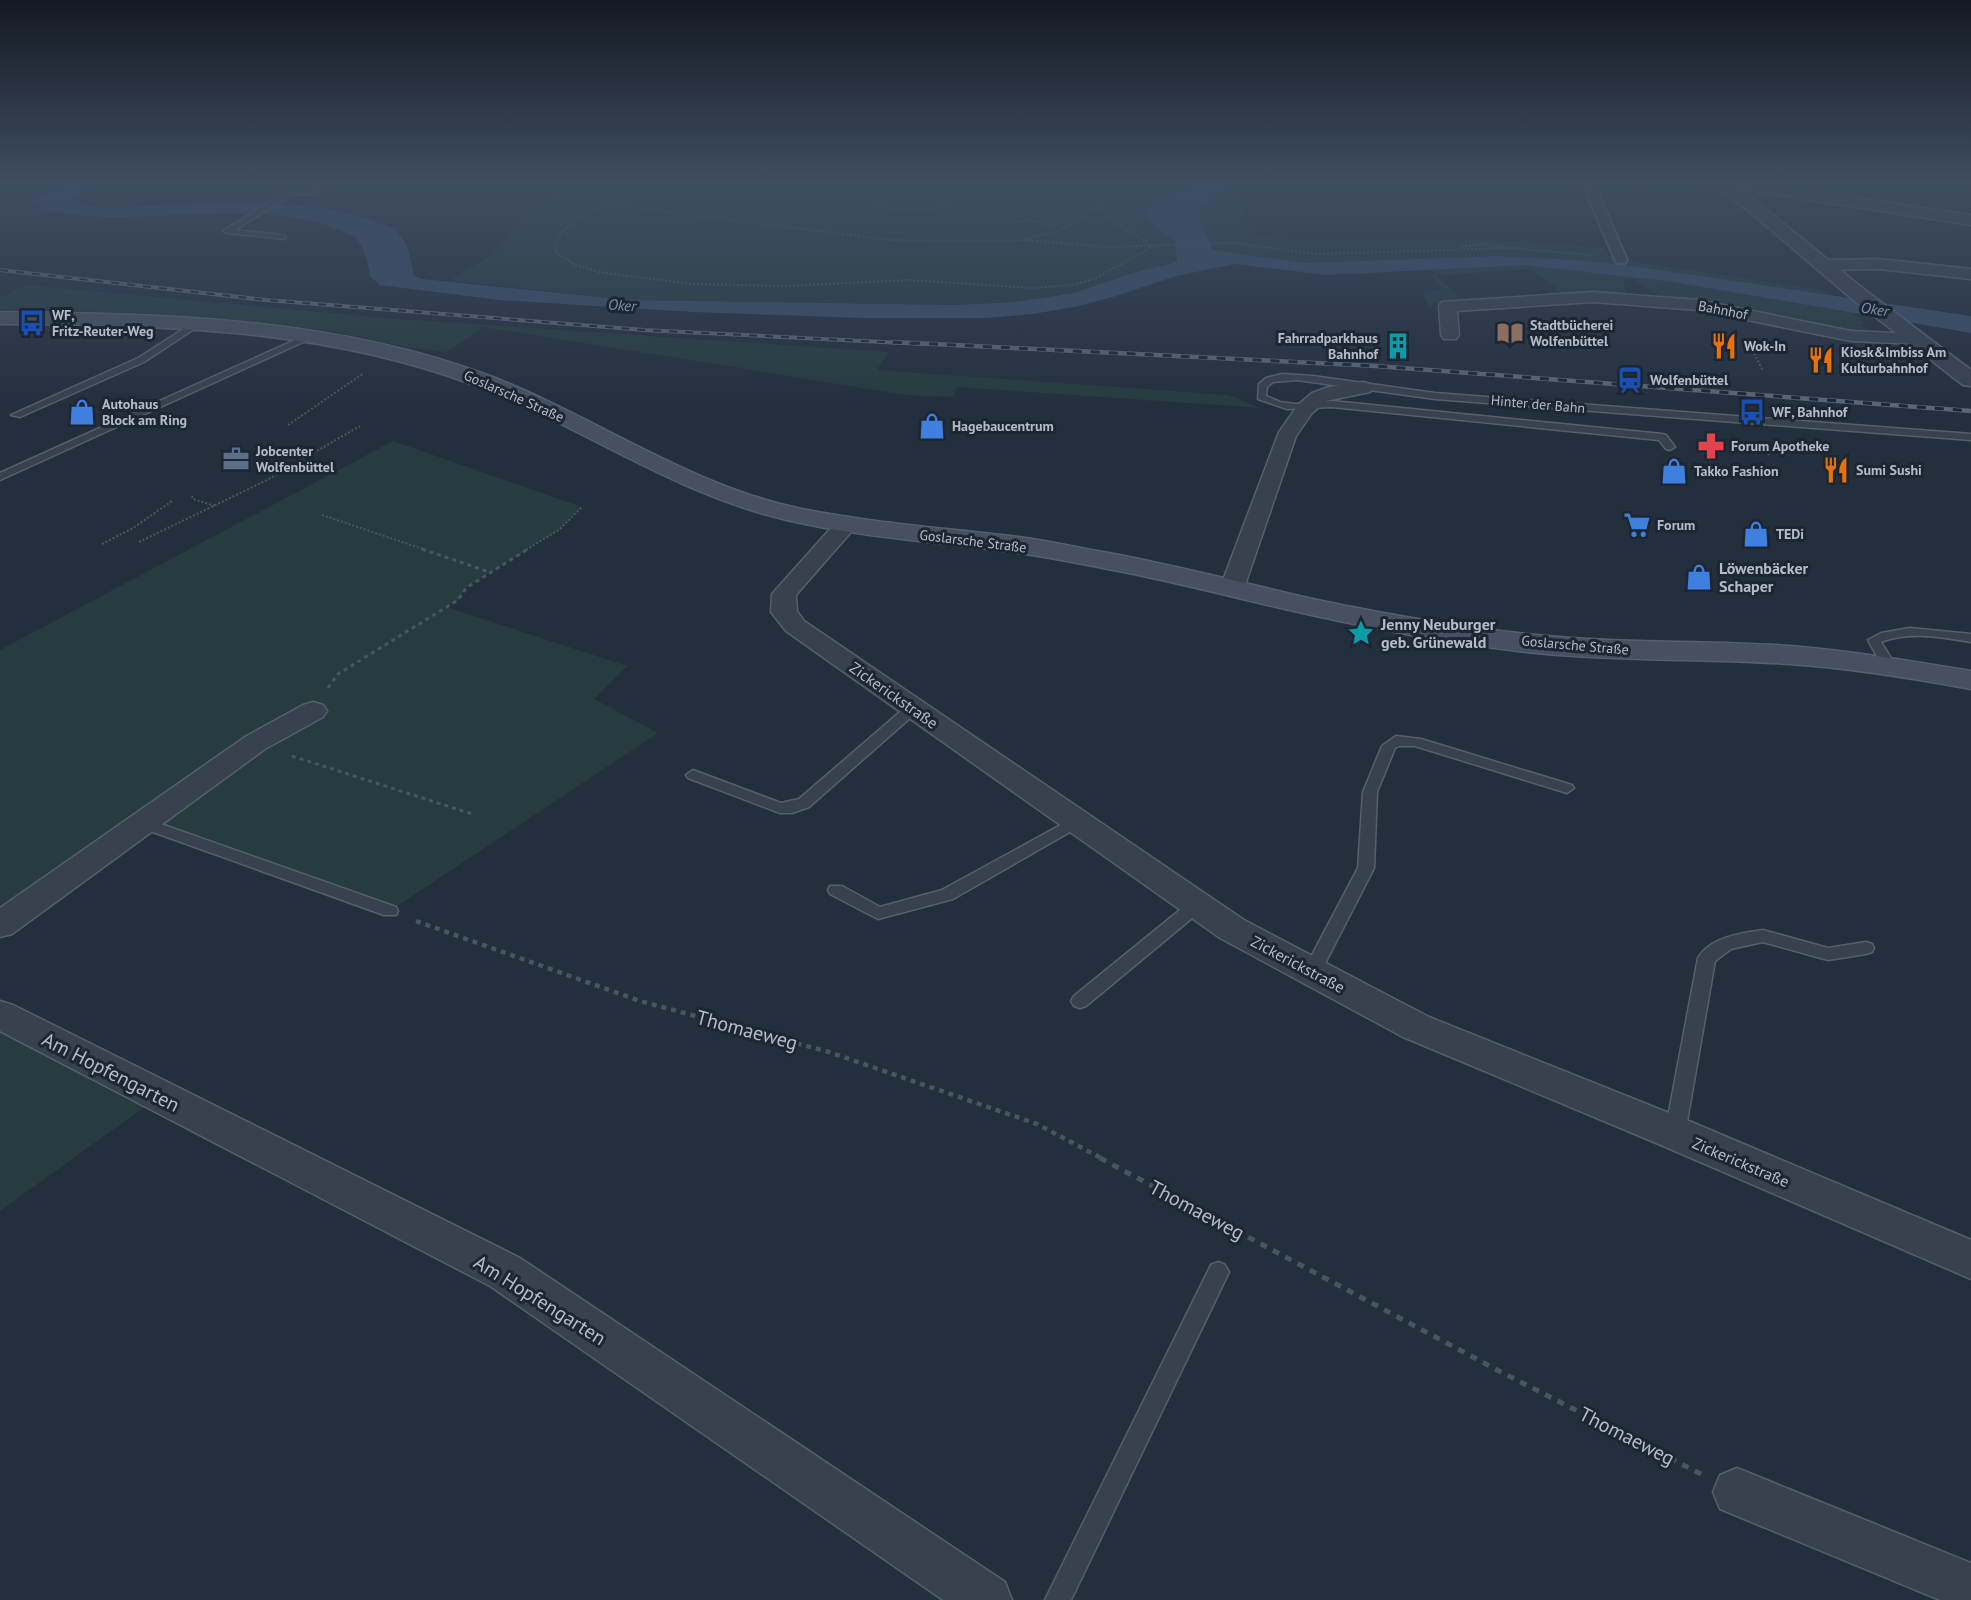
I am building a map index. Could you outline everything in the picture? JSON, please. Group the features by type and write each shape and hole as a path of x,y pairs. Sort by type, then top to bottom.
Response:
{"main road":[{"name":"Goslarsche Straße","path":"0,318 196,325 309,337 394,352 445,367 527,399 656,466 726,496 788,513 847,524 1022,546 1113,562 1388,623 1540,644 1634,650 1790,655 1889,666 1971,680"}],"street":[{"path":"1813,257 1971,380"},
{"path":"1823,265 1879,264 1971,274"},
{"name":"Bahnhof","path":"1450,335 1448,306 1593,297 1698,305 1851,336 1917,339"},
{"name":"Hinter der Bahn","path":"1232,588 1286,436 1305,408 1318,397 1363,388"},
{"name":"Zickerickstraße","path":"847,524 784,594 784,612 795,626 1232,929 1416,1027 1675,1133 1971,1260"},
{"path":"0,925 255,743 312,711"},
{"name":"Am Hopfengarten","path":"0,1015 504,1272 987,1600"},
{"path":"1737,1492 1971,1588"}],"lane":[{"path":"16,415 141,360 196,325"},
{"path":"0,477 309,337"},
{"path":"1363,388 1283,376 1270,379 1262,385 1262,397 1272,403 1305,408 1332,404 1662,437 1670,447"},
{"name":"Hinter der Bahn","path":"1363,388 1769,423 1971,437"},
{"path":"1889,666 1874,640 1888,633 1906,631 1971,639"},
{"path":"693,775 780,808 792,808 804,803 913,708"},
{"path":"1312,972 1366,868 1370,792 1389,746 1396,741 1416,742 1567,788"},
{"path":"836,890 878,913 947,895 1077,821"},
{"path":"144,823 390,911"},
{"path":"1080,1001 1197,905"},
{"path":"1675,1133 1707,958 1725,945 1763,936 1828,954 1866,948"},
{"path":"1058,1600 1218,1272"}],"path":[{"path":"561,257 584,268 670,282 788,286 909,280 1051,287 1094,279 1134,257"},
{"path":"1605,257 1620,258"},
{"path":"288,425 394,352"},
{"path":"139,542 267,480 360,426"},
{"path":"1765,446 1770,457"},
{"path":"192,496 193,499 215,506"},
{"path":"102,544 133,528 172,501"},
{"path":"312,711 338,674 458,600 466,588 560,529 582,507"},
{"path":"322,515 490,572"},
{"path":"255,743 472,814"},
{"name":"Thomaeweg","path":"390,911 640,1001 829,1052 1037,1124 1500,1372 1737,1492"}],"green space":[{"path":"489,257 1193,257 1135,272 1074,293 1015,302 956,305 630,300 450,280"},
{"path":"1260,257 1479,257 1305,263"},
{"path":"1507,257 1610,257 1612,259 1824,290 1866,323 1860,324 1867,330 1858,330 1860,332 1661,298 1634,279 1624,279 1626,296 1552,296 1548,292 1560,291 1532,269 1436,275 1461,298 1475,297 1478,300 1434,303 1430,308 1423,294 1442,288 1430,275 1434,274 1420,262 1591,262"},
{"path":"25,285 396,319 888,352 877,370 1229,395 1260,408 957,387 953,397 906,395 484,327 447,352 412,348 325,330 230,320 115,312 0,309 0,298"},
{"path":"393,441 582,507 560,529 466,588 458,600 447,607 627,666 594,699 658,733 390,911 144,823 0,918 0,650"},
{"path":"0,1015 160,1096 0,1211"}],"water":[{"name":"Oker","path":"366,257 410,257 414,275 422,279 630,300 956,305 1015,302 1074,293 1135,272 1177,262 1177,257 1260,257 1305,263 1510,257 1632,266 1971,316 1971,333 1674,282 1525,265 1328,275 1235,264 1176,276 1079,306 1033,314 986,318 865,318 694,312 499,300 380,285 370,276"}],"railway":[{"path":"0,270 266,300 644,330 923,344"},
{"path":"893,342 1376,366 1971,411"}],"place":[{"name":"WF, Fritz-Reuter-Weg","path":"32,323"},
{"name":"Stadtbücherei Wolfenbüttel","path":"1510,333"},
{"name":"Fahrradparkhaus Bahnhof","path":"1398,346"},
{"name":"Wok-In","path":"1724,346"},
{"name":"Kiosk&Imbiss Am Kulturbahnhof","path":"1821,360"},
{"name":"Wolfenbüttel","path":"1630,380"},
{"name":"Autohaus Block am Ring","path":"82,412"},
{"name":"WF, Bahnhof","path":"1752,412"},
{"name":"Hagebaucentrum","path":"932,426"},
{"name":"Forum Apotheke","path":"1711,446"},
{"name":"Jobcenter Wolfenbüttel","path":"236,459"},
{"name":"Sumi Sushi","path":"1836,470"},
{"name":"Takko Fashion","path":"1674,471"},
{"name":"Forum","path":"1637,525"},
{"name":"TEDi","path":"1756,534"},
{"name":"Löwenbäcker Schaper","path":"1699,577"},
{"name":"Jenny Neuburger geb. Grünewald","path":"1361,633"}]}
